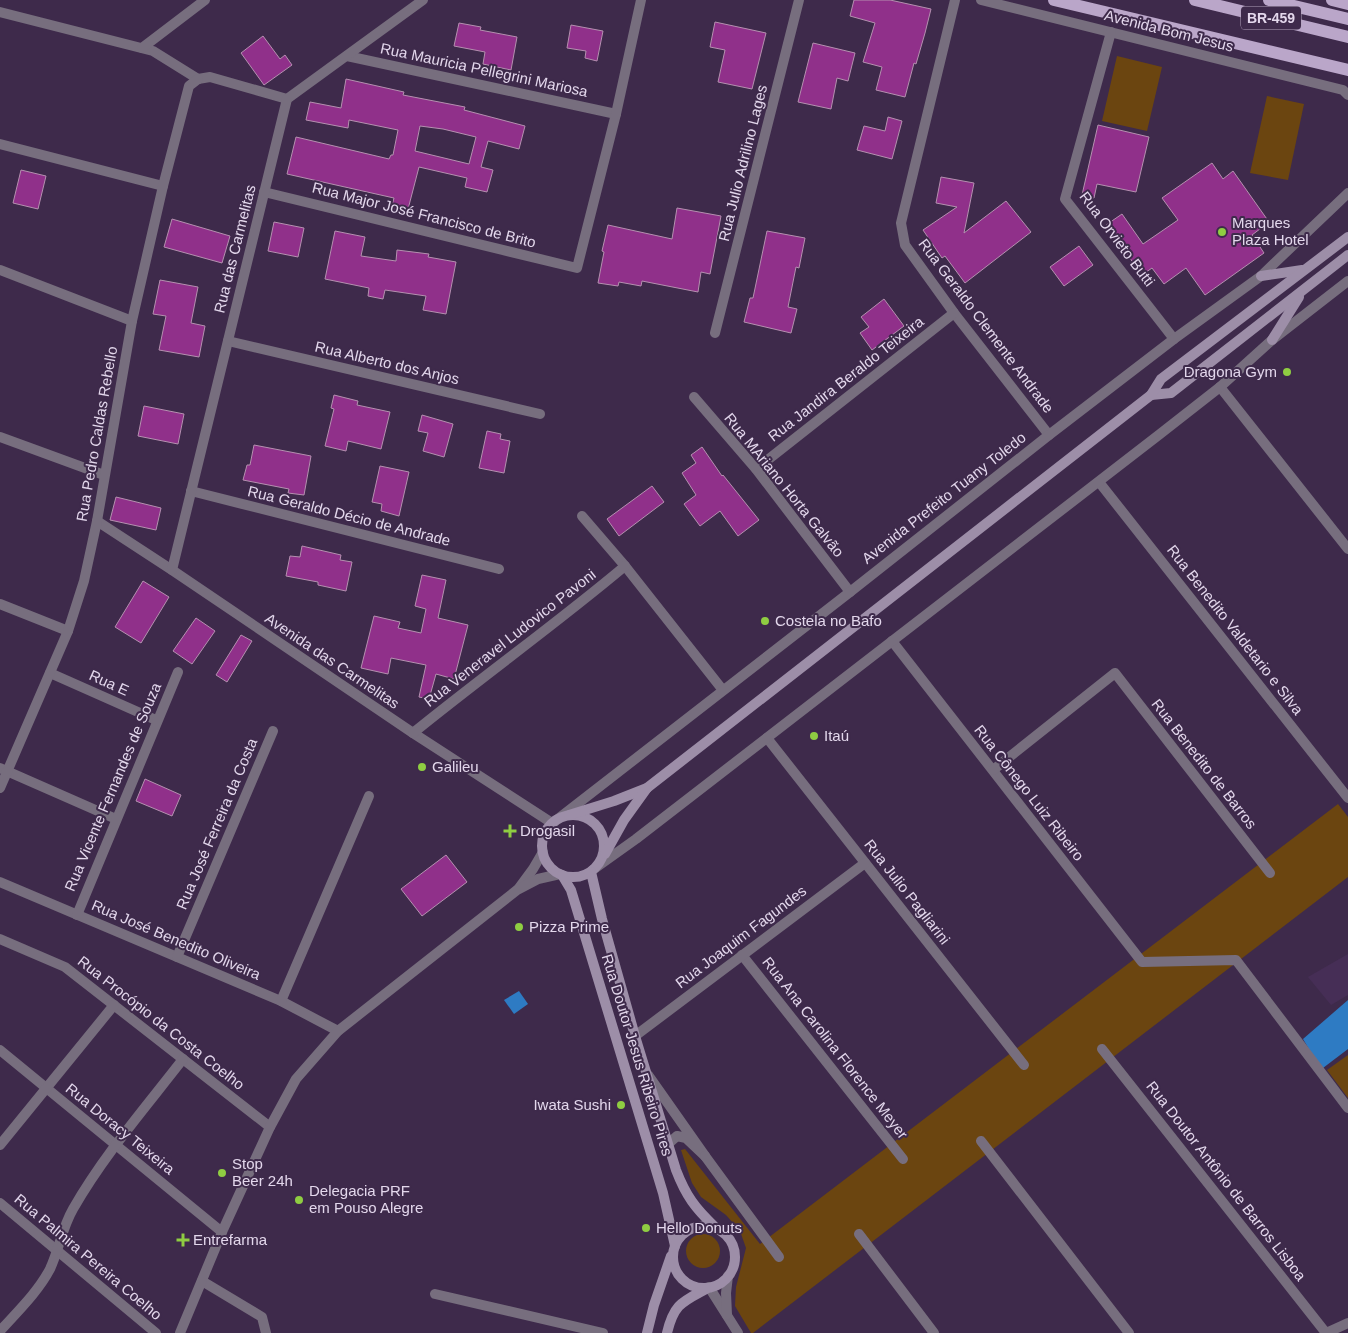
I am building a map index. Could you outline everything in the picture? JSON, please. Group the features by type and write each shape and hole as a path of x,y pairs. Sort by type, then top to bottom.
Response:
{"main road":[{"path":"1054,0 1348,70"},
{"name":"BR-459","path":"1195,0 1348,37"},
{"name":"BR-459","path":"1269,0 1348,19"},
{"path":"1332,0 1348,4"},
{"path":"647,788 624,820 602,859 592,871 577,877 561,875 548,865 542,852 544,836 553,822 569,815 614,802 647,788 1151,395 1160,379 1348,237"},
{"path":"1151,395 1171,393 1348,255"},
{"path":"1261,276 1303,270"},
{"path":"1272,340 1302,292"},
{"path":"569,815 585,817 599,827 605,843 602,859"},
{"name":"Rua Doutor Jesus Ribeiro Pires","path":"592,871 602,919 668,1144 685,1192 699,1212 715,1227"},
{"name":"Rua Doutor Jesus Ribeiro Pires","path":"561,875 571,890 663,1192 673,1250"},
{"path":"647,1333 654,1305 673,1250 683,1233 692,1227 702,1225 715,1227 728,1237 735,1251 734,1267 720,1284 708,1288 680,1303 670,1320 667,1333"},
{"path":"673,1250 673,1264 677,1274 686,1283 696,1288 708,1288"}],"street":[{"path":"142,48 205,0"},
{"path":"0,12 153,51 198,78 210,77 287,99 423,0"},
{"path":"616,114 641,0"},
{"name":"Rua Julio Adrilino Lages","path":"715,333 799,0"},
{"name":"Rua Geraldo Clemente Andrade","path":"955,0 901,223 906,245 954,313 1049,435"},
{"name":"Avenida Bom Jesus","path":"982,0 1343,90 1348,95"},
{"name":"Rua Orvieto Butti","path":"1111,32 1065,199 1174,339"},
{"name":"Rua Mauricia Pellegrini Mariosa","path":"347,56 616,114"},
{"name":"Rua Pedro Caldas Rebello","path":"0,788 4,769 68,631 84,581 97,521 132,321 163,186 189,86 198,78"},
{"name":"Rua das Carmelitas","path":"172,570 287,99"},
{"name":"Rua Major José Francisco de Brito","path":"264,192 577,268 616,114"},
{"path":"0,144 163,186"},
{"name":"Avenida Prefeito Tuany Toledo","path":"553,822 1049,435 1174,339 1261,276 1348,193"},
{"path":"0,270 132,321"},
{"path":"592,871 1099,482 1220,387 1272,340 1348,281"},
{"name":"Rua Jandira Beraldo Teixeira","path":"756,469 954,313"},
{"name":"Rua Alberto dos Anjos","path":"228,341 540,414"},
{"path":"1220,387 1348,549"},
{"name":"Rua MAriano Horta Galvão","path":"694,397 756,469 850,592"},
{"path":"0,437 104,476"},
{"name":"Rua Benedito Valdetario e Silva","path":"1099,482 1348,798"},
{"name":"Rua Geraldo Décio de Andrade","path":"191,491 499,569"},
{"path":"582,516 625,566 722,690"},
{"name":"Avenida das Carmelitas","path":"97,521 413,734 553,822"},
{"name":"Rua Veneravel Ludovico Pavoni","path":"413,734 468,688 580,603 625,566"},
{"path":"0,604 68,631"},
{"name":"Rua Cônego Luiz Ribeiro","path":"892,641 1142,962 1236,960 1348,1108"},
{"name":"Rua Vicente Fernandes de Souza","path":"77,915 156,720 178,672"},
{"name":"Rua Benedito de Barros","path":"992,770 1115,672 1270,873"},
{"name":"Rua E","path":"50,673 156,720"},
{"name":"Rua José Ferreira da Costa","path":"177,957 273,731"},
{"name":"Rua Julio Pagliarini","path":"767,738 1024,1065"},
{"path":"4,769 116,819"},
{"path":"281,1001 369,796"},
{"path":"517,890 533,869 542,852"},
{"name":"Rua Joaquim Fagundes","path":"635,1036 865,863"},
{"path":"180,1333 222,1232 270,1127 296,1079 338,1031 517,890 538,879 561,875"},
{"name":"Rua José Benedito Oliveira","path":"0,882 281,1001 338,1031"},
{"name":"Rua Procópio da Costa Coelho","path":"0,938 65,967 270,1127"},
{"name":"Rua Ana Carolina Florence Meyer","path":"742,955 904,1159"},
{"path":"0,1145 114,1005"},
{"name":"Rua Doutor Antônio de Barros Lisboa","path":"1102,1048 1326,1333"},
{"name":"Rua Doracy Teixeira","path":"0,1050 222,1232"},
{"path":"0,1331 39,1286 50,1268 62,1232 72,1210 115,1145 183,1059"},
{"name":"Rua Doutor Jesus Ribeiro Pires","path":"646,1072 779,1257"},
{"name":"Rua Doutor Jesus Ribeiro Pires","path":"668,1144 677,1136 686,1138 705,1156"},
{"path":"981,1141 1129,1333"},
{"name":"Rua Palmira Pereira Coelho","path":"0,1203 156,1333"},
{"path":"859,1234 934,1333"},
{"path":"728,1276 726,1293 728,1318"},
{"path":"202,1281 262,1317 266,1333"},
{"path":"708,1288 738,1333"},
{"path":"435,1294 603,1333"},
{"path":"1326,1333 1348,1323"}],"shaded area":[{"path":"1117,56 1162,67 1147,131 1102,121"},
{"path":"1267,96 1304,104 1288,180 1250,173"},
{"path":"1338,804 1348,817 1348,877 751,1333 735,1306 736,1287 746,1248 740,1231 726,1215 701,1197 692,1183 681,1150 685,1149 760,1244"},
{"path":"1348,954 1348,995 1331,1005 1308,977"},
{"path":"1348,1055 1348,1098 1327,1070"},
{"path":"703,1234 710,1235 715,1239 719,1244 719,1258 715,1263 710,1267 703,1268 696,1267 691,1263 687,1258 686,1251 687,1244 691,1239 696,1235"}],"water":[{"path":"519,991 528,1004 514,1014 504,1000"},
{"path":"1348,1000 1348,1049 1323,1068 1319,1066 1303,1039"}],"building":[{"path":"854,0 890,0 931,9 905,97 876,90 882,67 863,62 875,23 850,16"},
{"path":"715,22 766,33 752,89 718,82 725,50 710,47"},
{"path":"459,23 481,27 480,30 517,37 511,70 483,64 485,52 454,46"},
{"path":"571,25 603,31 597,61 585,58 586,51 567,48"},
{"path":"263,36 280,59 285,55 292,65 264,85 241,53"},
{"path":"813,43 855,53 848,81 837,78 831,109 798,102"},
{"path":"346,79 404,92 403,95 465,107 464,110 525,126 519,149 488,141 481,167 493,170 487,192 465,187 467,178 419,167 407,213 391,209 394,198 287,174 296,137 389,159 393,155 398,130 349,120 348,128 306,120 310,102 341,108","holes":["420,126 476,137 469,164 415,151"]},
{"path":"888,117 902,121 892,159 857,150 864,126 885,131"},
{"path":"1098,125 1149,137 1136,192 1097,184 1094,198 1082,195"},
{"path":"1212,163 1223,179 1233,171 1269,222 1252,235 1264,253 1205,295 1186,268 1164,284 1152,268 1142,275 1106,225 1122,214 1143,244 1178,220 1162,198"},
{"path":"21,170 46,176 38,209 13,203"},
{"path":"941,177 974,183 964,233 1006,201 1031,232 965,283 945,256 942,258 923,230 957,207 936,203"},
{"path":"677,208 721,216 710,274 701,272 698,292 642,281 641,286 619,282 618,286 598,283 608,225 672,239"},
{"path":"172,219 230,236 222,263 164,247"},
{"path":"274,222 304,228 298,257 268,251"},
{"path":"335,231 365,237 361,256 396,261 397,250 429,254 428,257 456,262 446,314 423,310 426,296 385,290 383,299 368,296 369,288 325,279"},
{"path":"767,231 805,238 799,268 796,267 788,307 797,309 791,333 744,322 750,298 753,298"},
{"path":"1079,246 1093,265 1064,286 1050,267"},
{"path":"160,280 198,287 191,323 205,326 199,357 159,350 166,316 153,314"},
{"path":"884,299 904,326 872,350 860,333 869,327 861,317"},
{"path":"334,395 358,401 357,405 390,412 381,449 348,441 346,451 325,446 334,409 331,408"},
{"path":"144,406 184,414 178,444 138,436"},
{"path":"422,415 453,424 444,457 423,451 428,433 418,431"},
{"path":"487,431 501,434 500,439 510,441 504,473 479,468"},
{"path":"254,445 311,456 304,495 288,493 289,489 243,480 247,465 250,465"},
{"path":"702,447 722,476 759,520 738,536 720,511 700,526 684,504 696,495 682,473 696,463 691,455"},
{"path":"380,466 409,472 399,516 381,511 382,504 372,502"},
{"path":"652,486 664,502 619,536 607,519"},
{"path":"116,497 161,508 156,530 110,520"},
{"path":"302,546 341,555 340,560 352,562 346,591 318,585 318,582 286,576 290,556 300,557"},
{"path":"422,575 446,580 438,618 468,625 454,679 436,674 429,699 419,697 426,665 391,658 388,674 361,668 374,616 400,622 398,628 421,633 426,609 415,606"},
{"path":"143,581 169,597 141,643 115,627"},
{"path":"196,618 215,631 192,664 173,651"},
{"path":"241,635 252,641 227,682 216,675"},
{"path":"145,779 181,795 172,816 136,801"},
{"path":"446,855 467,882 422,916 401,889"}],"place":[{"name":"Marques Plaza Hotel","path":"1222,232"},
{"name":"Dragona Gym","path":"1287,372"},
{"name":"Costela no Bafo","path":"765,621"},
{"name":"Itaú","path":"814,736"},
{"name":"Galileu","path":"422,767"},
{"name":"Drogasil","path":"510,831"},
{"name":"Pizza Prime","path":"519,927"},
{"name":"Iwata Sushi","path":"621,1105"},
{"name":"Stop Beer 24h","path":"222,1173"},
{"name":"Delegacia PRF em Pouso Alegre","path":"299,1200"},
{"name":"Hello Donuts","path":"646,1228"},
{"name":"Entrefarma","path":"183,1240"}]}
